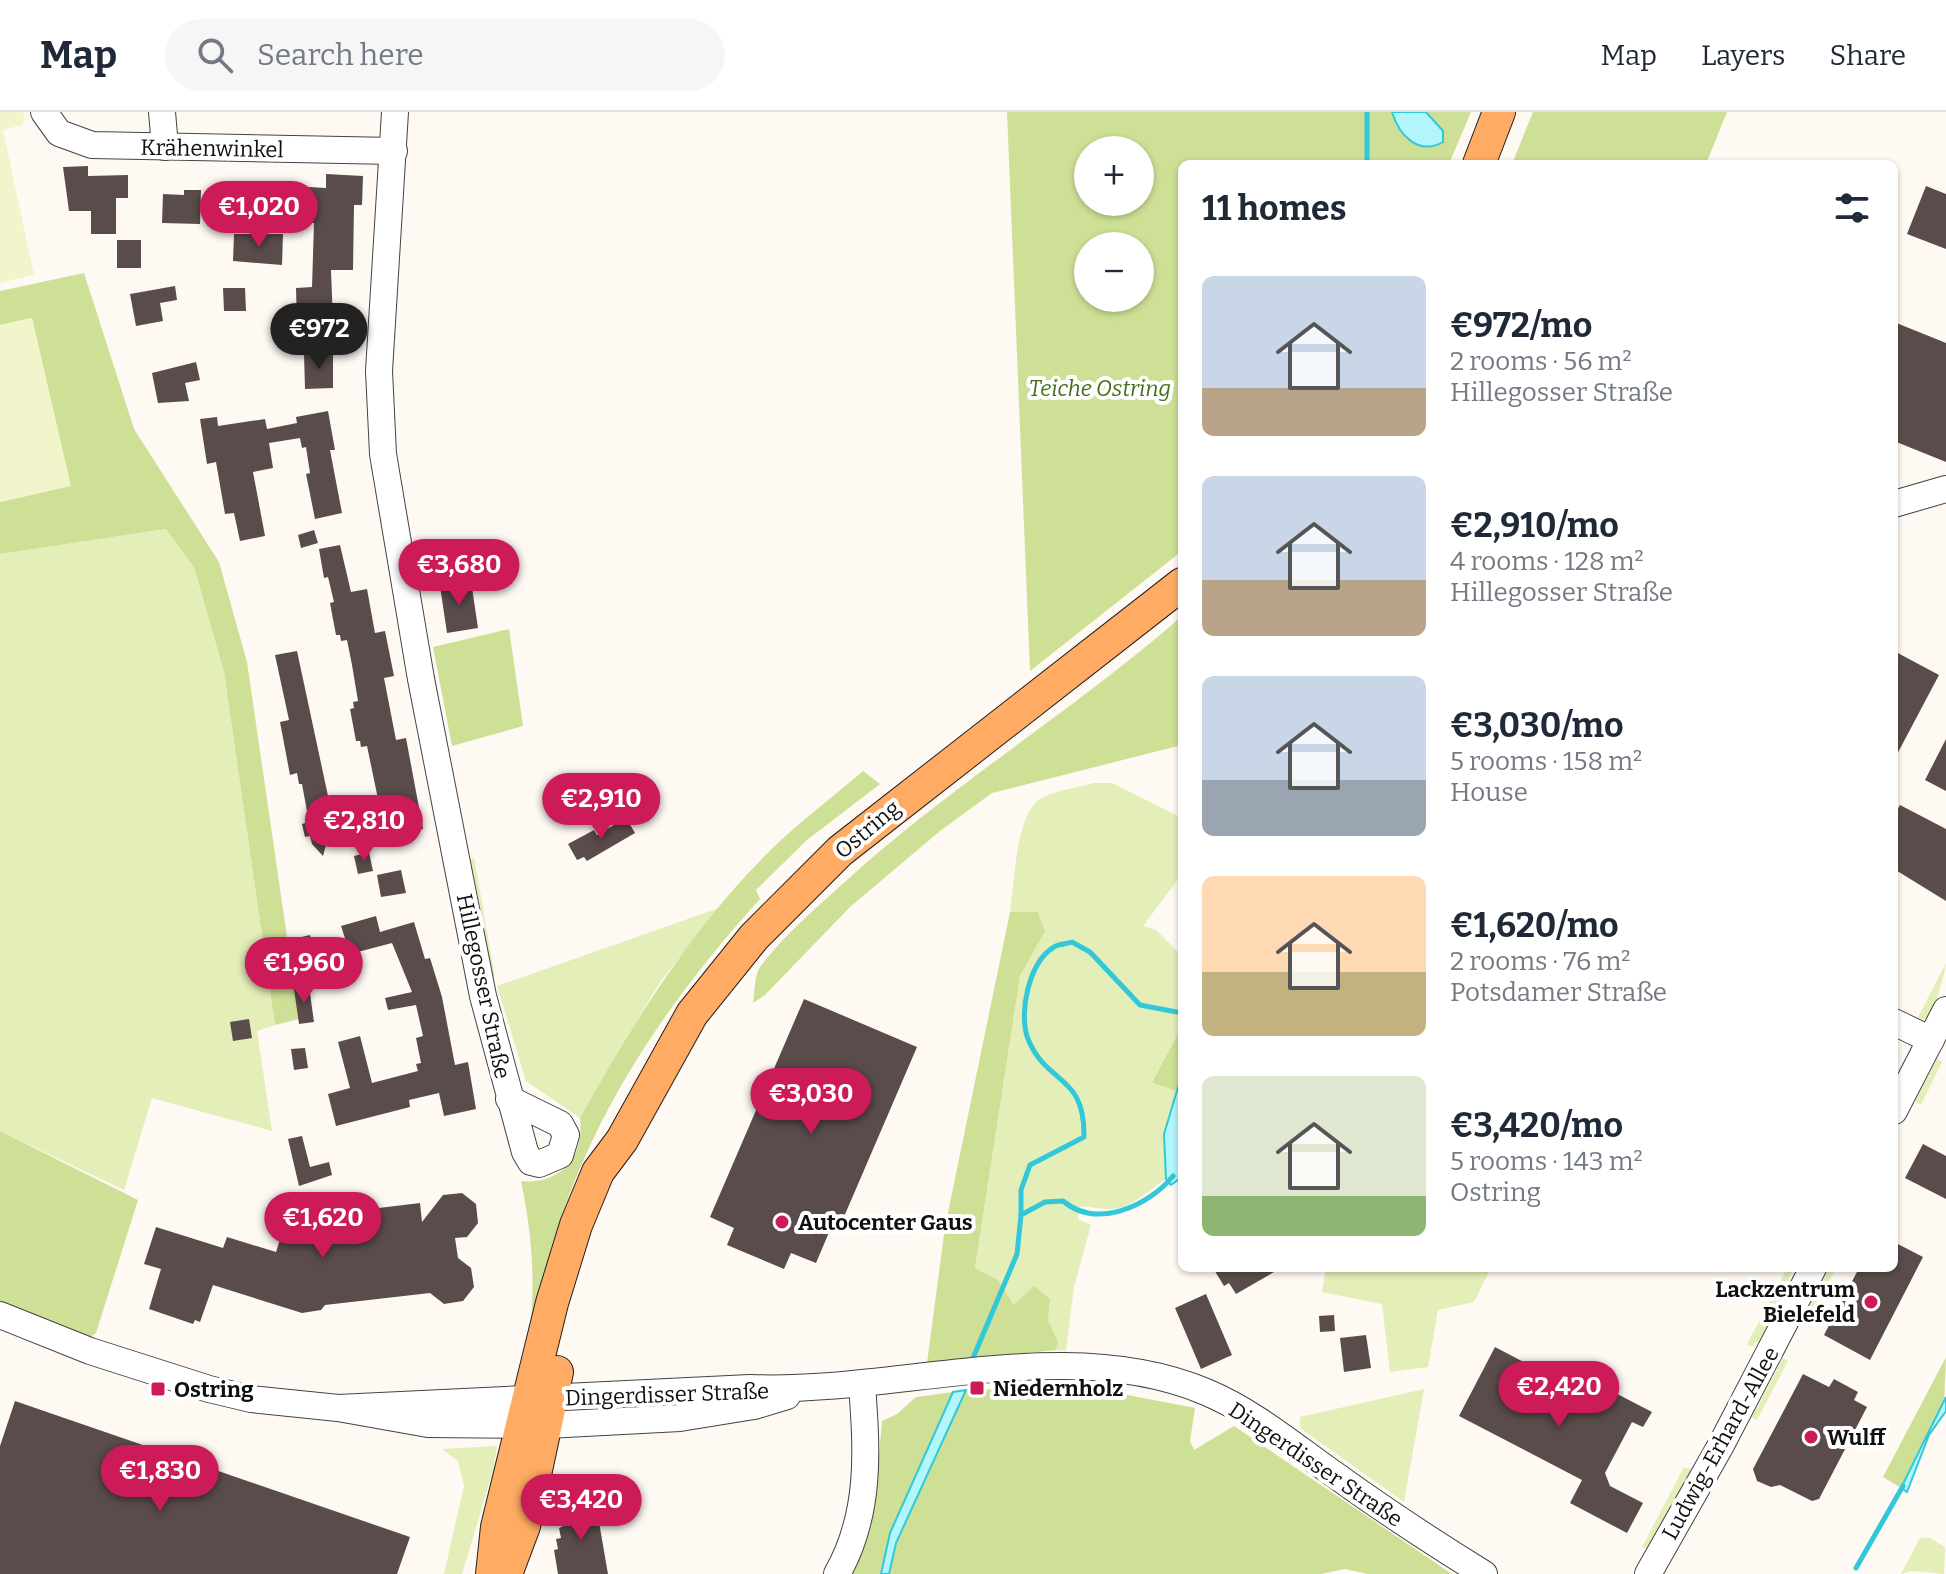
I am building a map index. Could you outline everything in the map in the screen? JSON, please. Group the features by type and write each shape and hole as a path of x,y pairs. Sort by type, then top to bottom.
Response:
{"main road":[{"path":"1481,160 1499,112"},
{"name":"Ostring","path":"492,1574 497,1527 573,1306 588,1250 615,1180 622,1140 692,1014 754,937 796,893 886,812 1178,587"},
{"name":"Ostring","path":"506,1574 524,1526 538,1412"}],"street":[{"name":"Krähenwinkel","path":"44,112 51,126 79,143 394,151"},
{"path":"162,112 165,147"},
{"name":"Hillegosser Straße","path":"395,112 380,359 383,454 404,589 483,996 509,1099"},
{"path":"1898,503 1946,489"},
{"path":"1898,1103 1946,1010"},
{"path":"1898,1024 1931,1040"},
{"name":"Ludwig-Erhard-Allee","path":"1648,1574 1721,1445 1811,1272"},
{"name":"Dingerdisser Straße","path":"0,1315 90,1351 198,1386 284,1404 338,1408 427,1402 538,1412 718,1413 805,1390 1038,1367 1098,1369 1179,1383 1213,1395 1263,1423 1384,1510 1484,1574"},
{"path":"837,1574 851,1543 865,1488 866,1438 862,1385"}],"green space":[{"path":"0,112 23,112 25,119 21,125 3,130 34,275 0,283"},
{"name":"Teiche Ostring","path":"1007,112 1392,112 1412,143 1436,146 1443,142 1443,131 1426,112 1471,112 1451,160 1178,160 1178,554 1030,671"},
{"path":"1533,112 1727,112 1708,160 1514,160"},
{"path":"84,273 134,429 219,562 247,662 299,1019 275,1025 224,672 194,567 166,529 0,554 0,502 70,486 32,318 0,325 0,291"},
{"path":"32,318 71,486 0,502 0,325"},
{"path":"167,529 194,567 224,672 275,1025 257,1031 272,1131 152,1098 124,1190 0,1131 0,554"},
{"path":"1178,619 1178,746 992,793 940,831 850,907 765,995 753,1003 760,967 824,901 928,812"},
{"path":"509,629 523,726 452,746 433,647"},
{"path":"863,771 880,784 807,840 756,890 760,899 682,994 616,1094 589,1147 566,1203 534,1322 531,1322 531,1251 521,1181 547,1178 567,1166 578,1145 580,1118 623,1044 694,938 749,872 779,842"},
{"path":"1094,783 1112,783 1178,816 1178,879 1143,926 1156,930 1178,952 1178,1033 1152,1081 1176,1091 1164,1134 1166,1179 1120,1208 1080,1207 1078,1219 1091,1225 1074,1287 1066,1351 1056,1350 1058,1342 1048,1320 1015,1306 998,1280 975,1268 1020,976 1045,931 1038,912 1010,912 1021,834 1032,807 1040,799"},
{"path":"474,857 495,977 490,975 469,861"},
{"path":"719,908 660,982 580,1118 526,1081 497,986"},
{"path":"1010,912 1038,912 1045,931 1020,976 975,1268 998,1280 1014,1305 1034,1286 1050,1299 1048,1320 1058,1342 1056,1350 927,1363 945,1227"},
{"path":"1946,963 1932,1012 1925,1018 1917,1019"},
{"path":"1178,1033 1176,1091 1152,1082"},
{"path":"1937,1059 1942,1062 1921,1105 1915,1102"},
{"path":"0,1131 138,1200 96,1333 87,1339 0,1303"},
{"path":"1325,1272 1489,1272 1474,1302 1438,1310 1428,1367 1390,1372 1382,1304 1322,1292"},
{"path":"1785,1272 1792,1272 1789,1279 1792,1286 1763,1342 1755,1342 1753,1347 1747,1344"},
{"path":"1827,1272 1834,1272 1807,1323 1802,1321"},
{"path":"1946,1357 1944,1405 1901,1488 1883,1477"},
{"path":"1783,1358 1788,1361 1757,1420 1746,1415 1757,1408"},
{"path":"1081,1386 1195,1408 1190,1441 1194,1450 1234,1426 1452,1574 1368,1574 1345,1569 1321,1574 889,1574 896,1543 966,1390"},
{"path":"1424,1389 1404,1502 1300,1428 1300,1417"},
{"path":"953,1392 890,1533 881,1574 847,1574 876,1491 882,1421 897,1414 916,1397"},
{"path":"497,1446 493,1471 462,1574 444,1574 464,1486 458,1461 442,1449"},
{"path":"1684,1467 1693,1471 1648,1549 1642,1547"},
{"path":"1920,1538 1930,1538 1945,1547 1944,1574 1912,1571 1901,1574"}],"water":[{"path":"1392,112 1426,112 1443,131 1443,142 1425,146 1411,141 1399,128"},
{"path":"1178,1087 1178,1180 1171,1185 1166,1179 1164,1134"},
{"path":"966,1390 896,1543 889,1574 881,1574 890,1533 953,1392"},
{"path":"1946,1397 1946,1411 1929,1435 1907,1492 1901,1488"}],"building":[{"path":"88,166 88,176 128,175 128,198 116,198 116,234 91,234 91,211 69,211 63,167"},
{"path":"326,174 363,176 362,205 354,205 353,270 331,270 333,323 297,324 296,288 312,287 314,223 289,223 290,186 326,188"},
{"path":"1926,186 1946,194 1946,249 1907,234"},
{"path":"184,190 201,190 200,224 162,223 163,194 184,195"},
{"path":"234,234 283,234 282,265 233,261"},
{"path":"117,240 141,240 141,268 117,268"},
{"path":"175,286 177,300 160,303 163,321 136,326 130,294"},
{"path":"223,288 245,288 246,311 224,311"},
{"path":"1898,324 1946,343 1946,462 1898,443"},
{"path":"304,354 333,354 333,388 305,389"},
{"path":"196,362 200,380 185,383 189,401 158,403 152,373"},
{"path":"328,411 335,450 330,450 342,513 315,519 306,474 310,473 306,447 302,448 300,438 269,443 273,468 253,472 265,536 240,541 234,513 225,514 216,462 207,464 200,419 217,417 218,426 265,419 267,429 297,423 296,417"},
{"path":"314,530 318,543 301,548 298,535"},
{"path":"340,545 351,592 367,589 375,633 385,631 394,676 384,678 396,740 406,738 423,829 389,837 384,814 333,825 337,843 326,845 323,856 312,844 310,836 305,837 302,824 309,822 302,784 299,784 297,773 290,775 280,722 289,720 275,655 297,651 331,810 378,799 367,746 361,747 360,741 356,741 350,709 354,708 353,702 358,701 352,665 347,640 341,641 340,635 336,635 330,603 334,602 328,577 324,578 319,549"},
{"path":"471,581 478,628 447,633 440,586"},
{"path":"1898,653 1939,675 1898,752"},
{"path":"1946,739 1946,791 1925,780"},
{"path":"1900,805 1946,829 1946,901 1898,871"},
{"path":"626,818 635,833 587,861 584,857 577,860 568,844 594,830 597,835"},
{"path":"369,852 373,871 358,874 354,856"},
{"path":"401,870 406,893 381,897 377,875"},
{"path":"376,916 380,932 414,922 425,959 430,958 442,997 455,1065 468,1062 476,1109 444,1116 439,1093 409,1100 410,1107 336,1126 328,1094 350,1088 338,1042 360,1036 372,1083 418,1071 416,1064 421,1063 416,1038 423,1036 416,1005 388,1010 385,998 412,992 392,943 350,954 341,926"},
{"path":"310,935 321,979 304,983 293,939"},
{"path":"309,986 314,1022 299,1024 294,989"},
{"path":"804,999 917,1047 837,1233 830,1230 816,1263 791,1253 784,1269 727,1245 734,1228 710,1217"},
{"path":"249,1019 252,1038 233,1041 230,1022"},
{"path":"305,1048 308,1068 294,1070 291,1049"},
{"path":"302,1136 310,1167 329,1162 332,1175 299,1186 288,1139"},
{"path":"1923,1144 1946,1156 1946,1199 1905,1178"},
{"path":"462,1193 476,1204 478,1223 467,1237 455,1238 458,1258 471,1268 474,1287 463,1301 444,1304 430,1293 325,1305 321,1310 302,1313 213,1285 200,1322 195,1320 193,1324 149,1309 161,1269 144,1264 156,1227 223,1248 227,1237 276,1252 291,1204 321,1215 420,1203 422,1222 443,1195"},
{"name":"Lackzentrum Bielefeld","path":"1898,1244 1923,1257 1870,1360 1824,1335 1857,1272 1898,1272"},
{"path":"1215,1272 1274,1272 1236,1294 1229,1283 1224,1286"},
{"path":"1206,1294 1232,1355 1201,1369 1175,1308"},
{"path":"1334,1315 1335,1331 1320,1332 1319,1316"},
{"path":"1366,1335 1371,1368 1344,1372 1340,1338"},
{"path":"1495,1347 1591,1397 1598,1384 1652,1412 1643,1427 1632,1422 1605,1473 1610,1486 1643,1503 1627,1533 1570,1503 1582,1480 1459,1416"},
{"name":"Wulff","path":"1803,1374 1829,1387 1834,1379 1858,1392 1854,1400 1867,1407 1819,1499 1812,1501 1780,1485 1771,1487 1757,1481 1753,1469"},
{"path":"15,1401 410,1537 397,1574 0,1574 0,1446"},
{"path":"595,1499 608,1574 558,1574 554,1550 558,1549 556,1539 561,1538 559,1528 568,1524 565,1505"}],"waterway":[{"path":"1367,112 1367,160"},
{"path":"1021,1215 1021,1190 1030,1165 1084,1137 1083,1116 1078,1101 1072,1090 1036,1054 1025,1028 1028,989 1045,954 1056,946 1072,942 1090,952 1140,1005 1178,1012"},
{"path":"973,1358 1017,1254 1021,1215 1045,1202 1063,1201 1091,1213 1121,1211 1150,1197 1173,1176"},
{"path":"1856,1568 1903,1486"}],"place":[{"name":"Autocenter Gaus","path":"782,1222"},
{"name":"Lackzentrum Bielefeld","path":"1871,1302"},
{"name":"Niedernholz","path":"977,1388"},
{"name":"Ostring","path":"158,1389"},
{"name":"Wulff","path":"1811,1437"}]}
